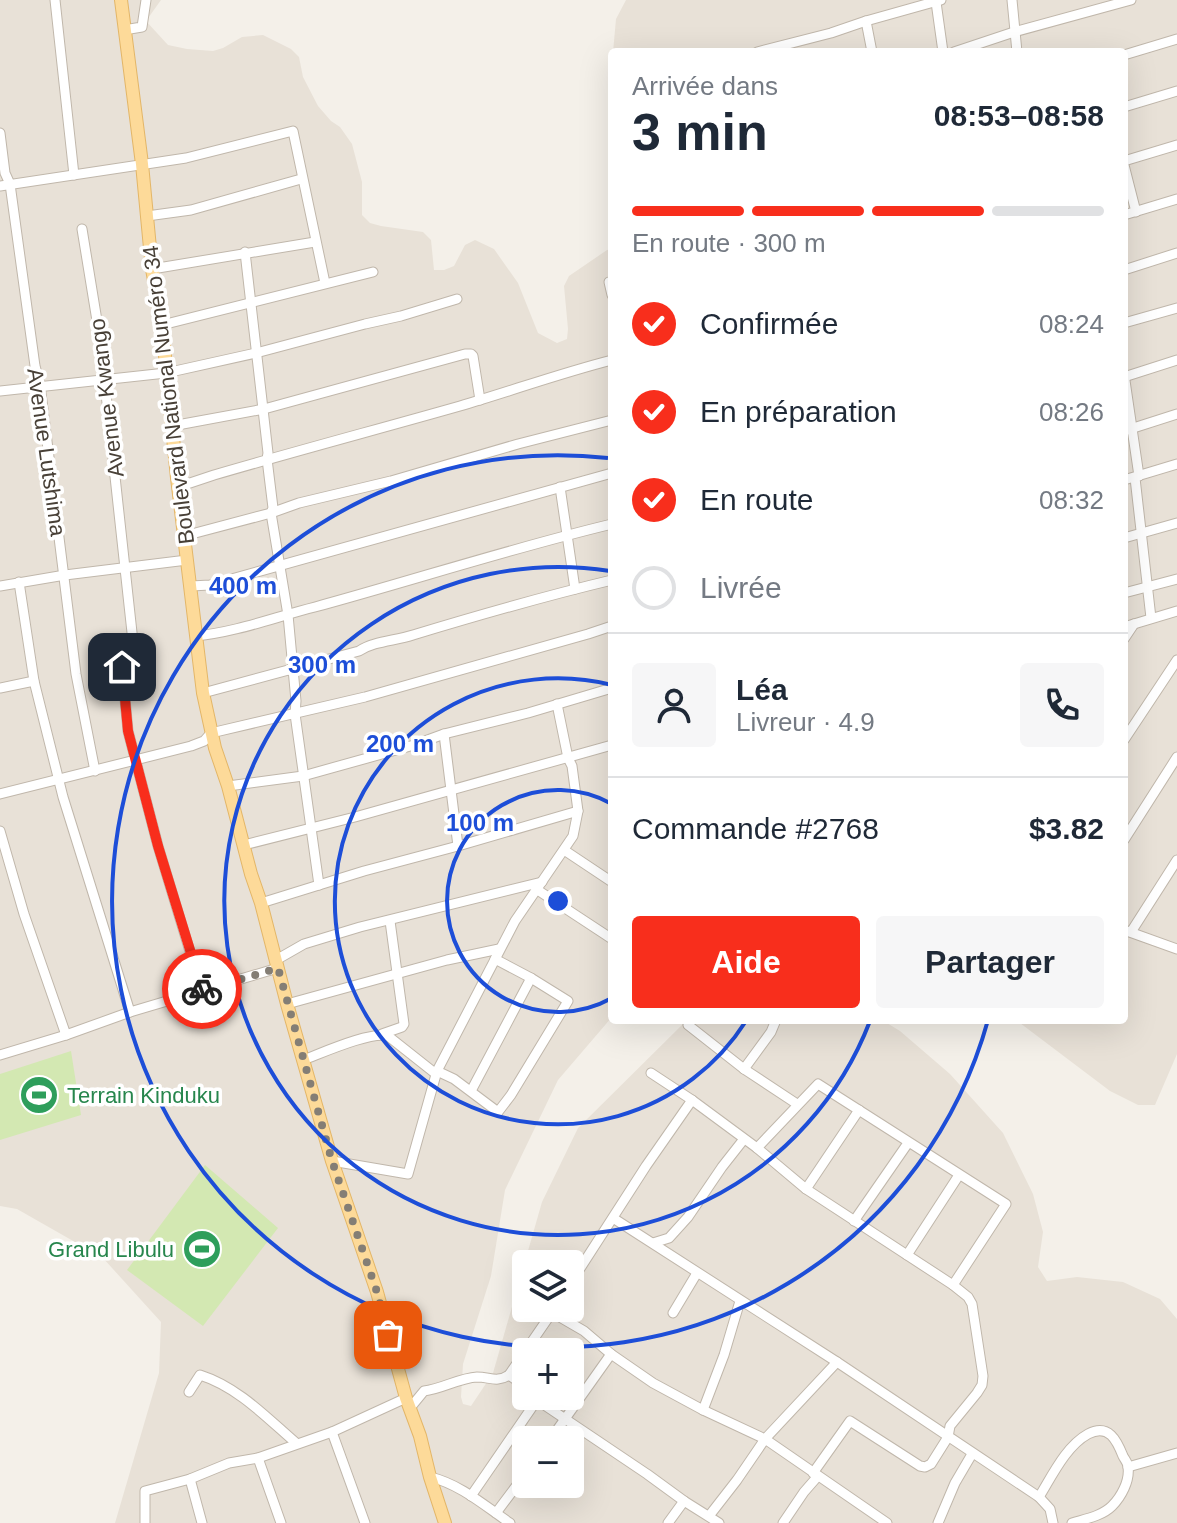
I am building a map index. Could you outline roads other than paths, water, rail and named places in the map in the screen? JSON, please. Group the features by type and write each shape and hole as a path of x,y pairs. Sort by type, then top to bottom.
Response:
{"main road":[{"name":"Boulevard National Numéro 34","path":"121,0 152,269 162,325 196,636 211,733 332,1161 377,1292 445,1523"}],"street":[{"path":"55,0 74,175"},
{"path":"124,30 142,27 146,0"},
{"path":"1012,0 1016,48"},
{"path":"966,48 1131,0"},
{"path":"773,48 939,1 943,48"},
{"path":"866,21 871,48"},
{"path":"1128,54 1177,39"},
{"path":"1128,106 1177,91"},
{"path":"5,185 186,158 293,131 325,283"},
{"name":"Avenue Lutshima","path":"0,133 5,185 40,385 76,674 95,771"},
{"path":"1128,162 1177,145"},
{"path":"147,216 191,210 301,179"},
{"path":"1128,179 1136,212"},
{"path":"1128,214 1177,199"},
{"name":"Avenue Kwango","path":"82,229 105,379 135,660 122,667 128,731 136,760"},
{"path":"152,269 315,242"},
{"path":"245,252 264,409 271,513 288,615 295,714 319,885"},
{"path":"1128,269 1177,253"},
{"path":"162,325 373,272"},
{"path":"0,391 166,373 256,353 457,299"},
{"path":"1128,322 1177,308"},
{"path":"172,426 264,409 465,354 473,356 480,400"},
{"path":"1128,375 1177,360"},
{"path":"178,487 608,361"},
{"path":"1151,618 1128,429 1177,414"},
{"path":"184,536 608,421"},
{"path":"1132,478 1177,464"},
{"path":"191,586 210,585 608,474"},
{"path":"560,487 575,589"},
{"path":"1128,537 1177,523"},
{"path":"196,636 218,634 608,525"},
{"path":"0,586 187,560"},
{"path":"1128,592 1177,579"},
{"path":"203,693 359,651 368,645 396,641 515,604 608,581"},
{"path":"19,582 34,681 63,797 130,1012"},
{"path":"1129,625 1177,611"},
{"path":"0,794 191,746 204,741 211,733 365,697 608,627"},
{"path":"1128,734 1177,660"},
{"path":"0,688 34,681"},
{"path":"228,786 303,776 608,689"},
{"path":"332,1161 408,1174 437,1073 515,921 573,836 578,811 572,766 557,704"},
{"path":"444,734 458,846"},
{"path":"244,845 608,746"},
{"path":"1128,834 1177,757"},
{"path":"136,760 158,846 202,991"},
{"path":"261,903 578,811"},
{"path":"0,831 24,914 66,1035"},
{"path":"564,850 608,879"},
{"path":"1177,860 1128,931 1177,949"},
{"path":"0,1055 277,964 304,944 360,927 539,886 608,936"},
{"path":"303,1060 404,1024 390,921"},
{"path":"287,1004 447,960 497,954 568,1001 498,1112 454,1079 437,1073 382,1034"},
{"path":"471,1091 531,978"},
{"path":"744,1069 774,1024"},
{"path":"688,1025 744,1069 797,1104"},
{"path":"651,1073 757,1148 806,1189 953,1285 972,1304 982,1385 950,1426 948,1437 931,1464 920,1466 850,1421 783,1523"},
{"path":"757,1148 818,1084 1006,1204 953,1285"},
{"path":"584,1263 692,1100"},
{"path":"806,1189 859,1110"},
{"path":"653,1243 669,1238 688,1217 744,1139"},
{"path":"854,1221 908,1143"},
{"path":"907,1255 959,1175"},
{"path":"613,1218 1039,1497 1050,1509 1053,1523"},
{"path":"673,1313 697,1273"},
{"path":"703,1410 740,1301"},
{"path":"145,1523 145,1491 190,1479 229,1463 258,1458 332,1432 408,1403 424,1391 477,1377 501,1380 509,1375 546,1322"},
{"path":"571,1322 653,1383 765,1439 887,1523"},
{"path":"560,1426 611,1354"},
{"path":"709,1516 765,1439 837,1362"},
{"path":"189,1392 200,1375 218,1380 296,1443"},
{"path":"471,1496 528,1410"},
{"path":"552,1410 719,1523"},
{"path":"1039,1497 1075,1445 1087,1435 1096,1431 1106,1432 1118,1441 1128,1467 1127,1484 1112,1507 1072,1523"},
{"path":"332,1432 365,1523"},
{"path":"1128,1467 1177,1453"},
{"path":"938,1523 955,1483 972,1454"},
{"path":"258,1458 281,1523"},
{"path":"430,1477 471,1496 510,1523"},
{"path":"190,1479 202,1523"},
{"path":"496,1513 512,1492"},
{"path":"668,1523 684,1501"},
{"path":"864,1523 870,1512"}],"place":[{"name":"Terrain Kinduku","path":"39,1095"},
{"name":"Grand Libulu","path":"202,1249"}]}
